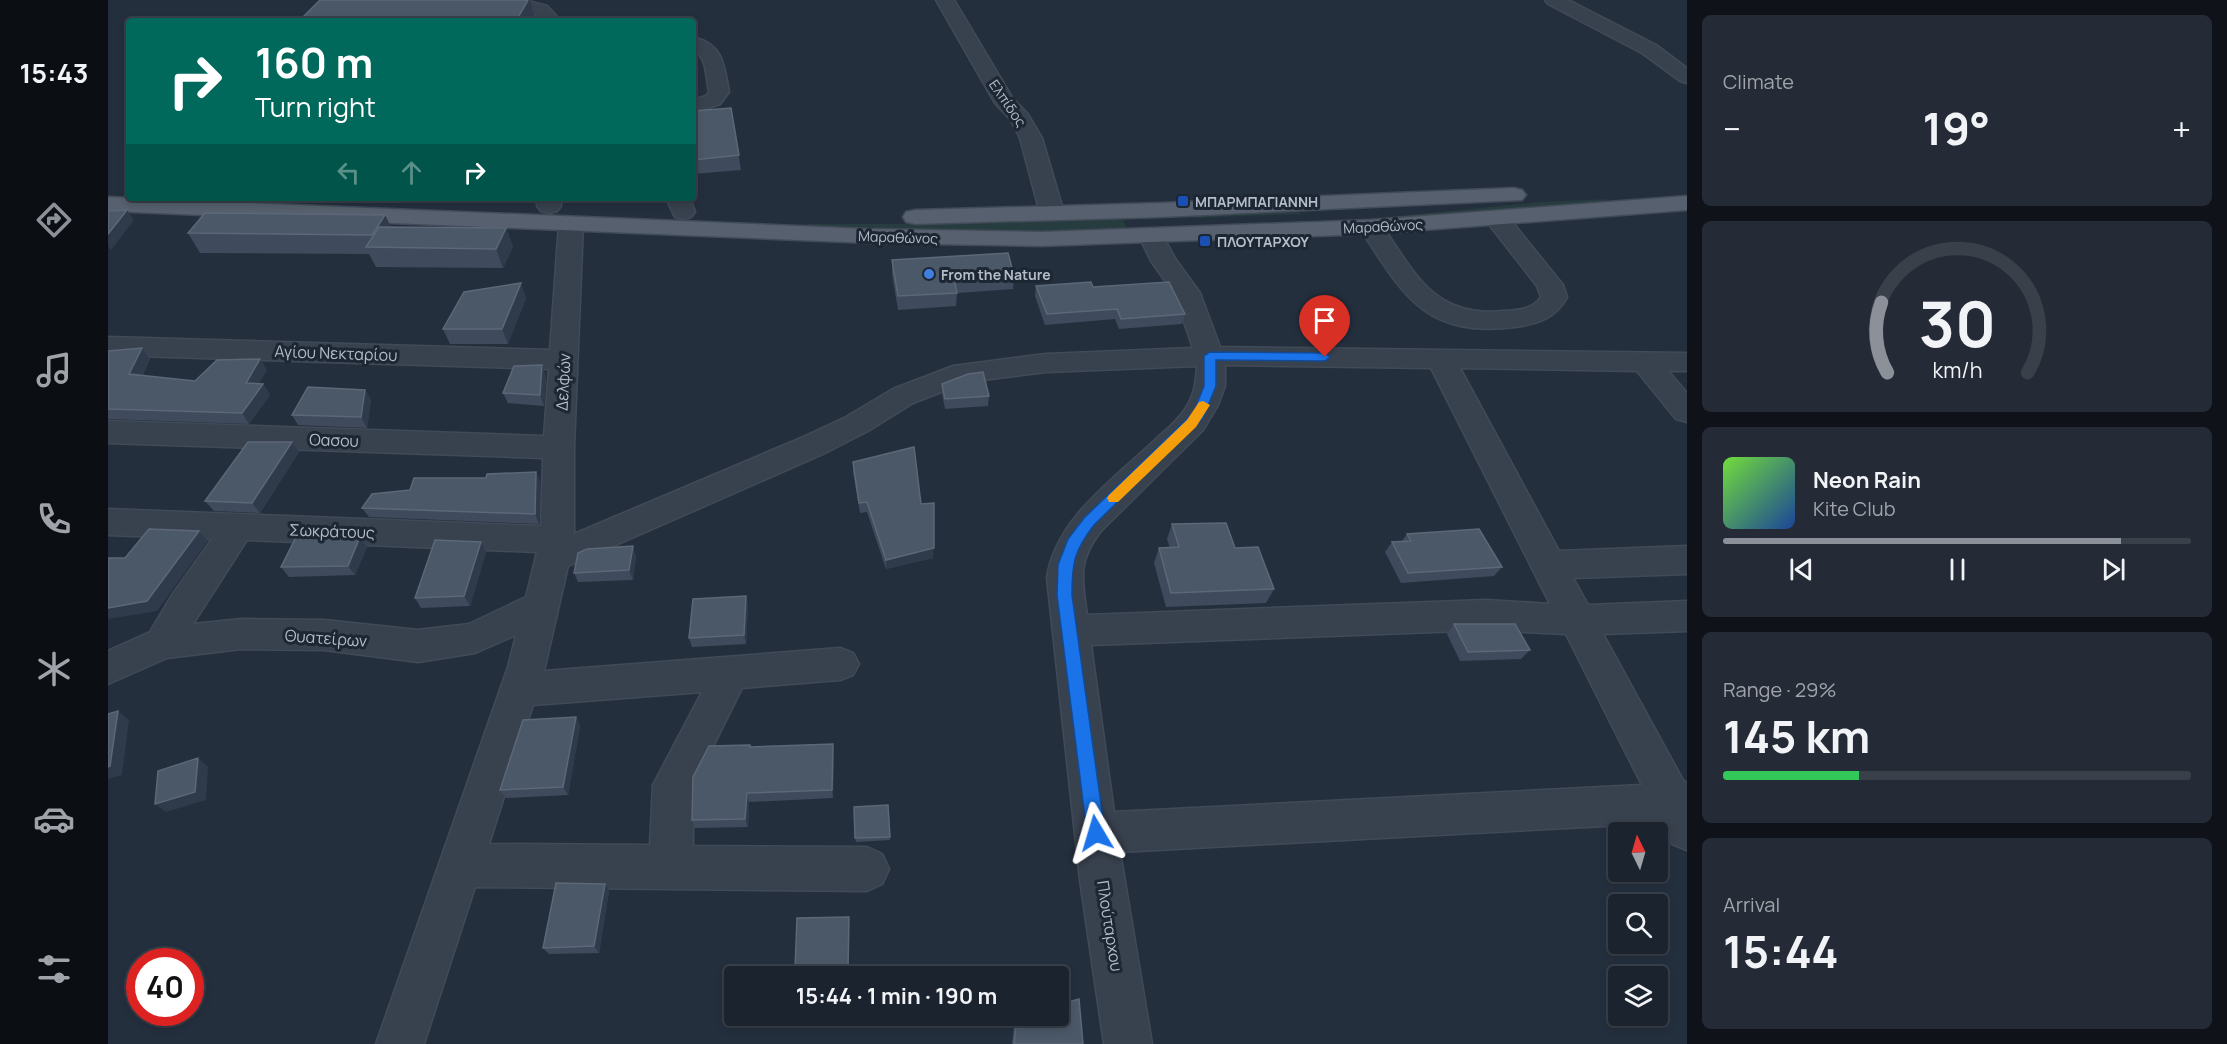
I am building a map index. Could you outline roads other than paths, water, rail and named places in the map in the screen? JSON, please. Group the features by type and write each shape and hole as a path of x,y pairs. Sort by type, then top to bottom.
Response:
{"main road":[{"path":"108,187 126,188"},
{"name":"Μαραθώνος","path":"502,201 681,205 853,218 1052,213 1163,226 1371,227 1495,207 1687,189"},
{"name":"Μαραθώνος","path":"1495,207 1687,203"},
{"name":"Μαραθώνος","path":"108,204 941,238 1042,239 1163,226"},
{"path":"1163,226 1379,215 1433,208 1495,207"}],"street":[{"name":"Ελπίδος","path":"945,0 1005,103 1020,117 1031,138 1052,213"},
{"path":"1554,0 1649,48 1687,77"},
{"path":"476,6 532,6 550,18"},
{"path":"696,44 704,46 712,55 719,92 713,100 696,106"},
{"path":"1371,227 1424,301 1438,311 1456,318 1479,321 1508,320 1538,315 1550,307 1554,297 1550,285 1495,207"},
{"name":"Δελφών","path":"400,1044 527,667 555,549 571,224"},
{"name":"Πλούταρχου","path":"1128,1044 1096,833 1064,578 1066,559 1073,543 1089,522 1199,415 1210,386 1210,356 1187,293 1164,261 1163,226"},
{"name":"Αγίου Νεκταρίου","path":"108,346 564,360"},
{"path":"555,549 812,446 857,424 903,396 963,373 1046,363 1210,356 1687,362"},
{"path":"1096,833 1683,812 1575,620 1440,358"},
{"path":"1644,361 1687,412"},
{"name":"Οασου","path":"108,432 559,448"},
{"name":"Σωκράτους","path":"108,522 238,527 555,549"},
{"path":"163,643 185,605 238,527"},
{"path":"1547,565 1687,560"},
{"name":"Θυατείρων","path":"108,668 163,643 241,634 324,635 418,646 475,638 541,606"},
{"path":"1071,632 1486,615 1575,620 1687,616"},
{"path":"519,690 840,664"},
{"path":"671,868 673,785 731,673"},
{"path":"459,865 867,869"}],"place":[{"name":"ΜΠΑΡΜΠΑΓΙΑΝΝΗ","path":"1183,201"},
{"name":"ΠΛΟΥΤΑΡΧΟΥ","path":"1205,241"},
{"name":"From the Nature","path":"929,274"}]}
